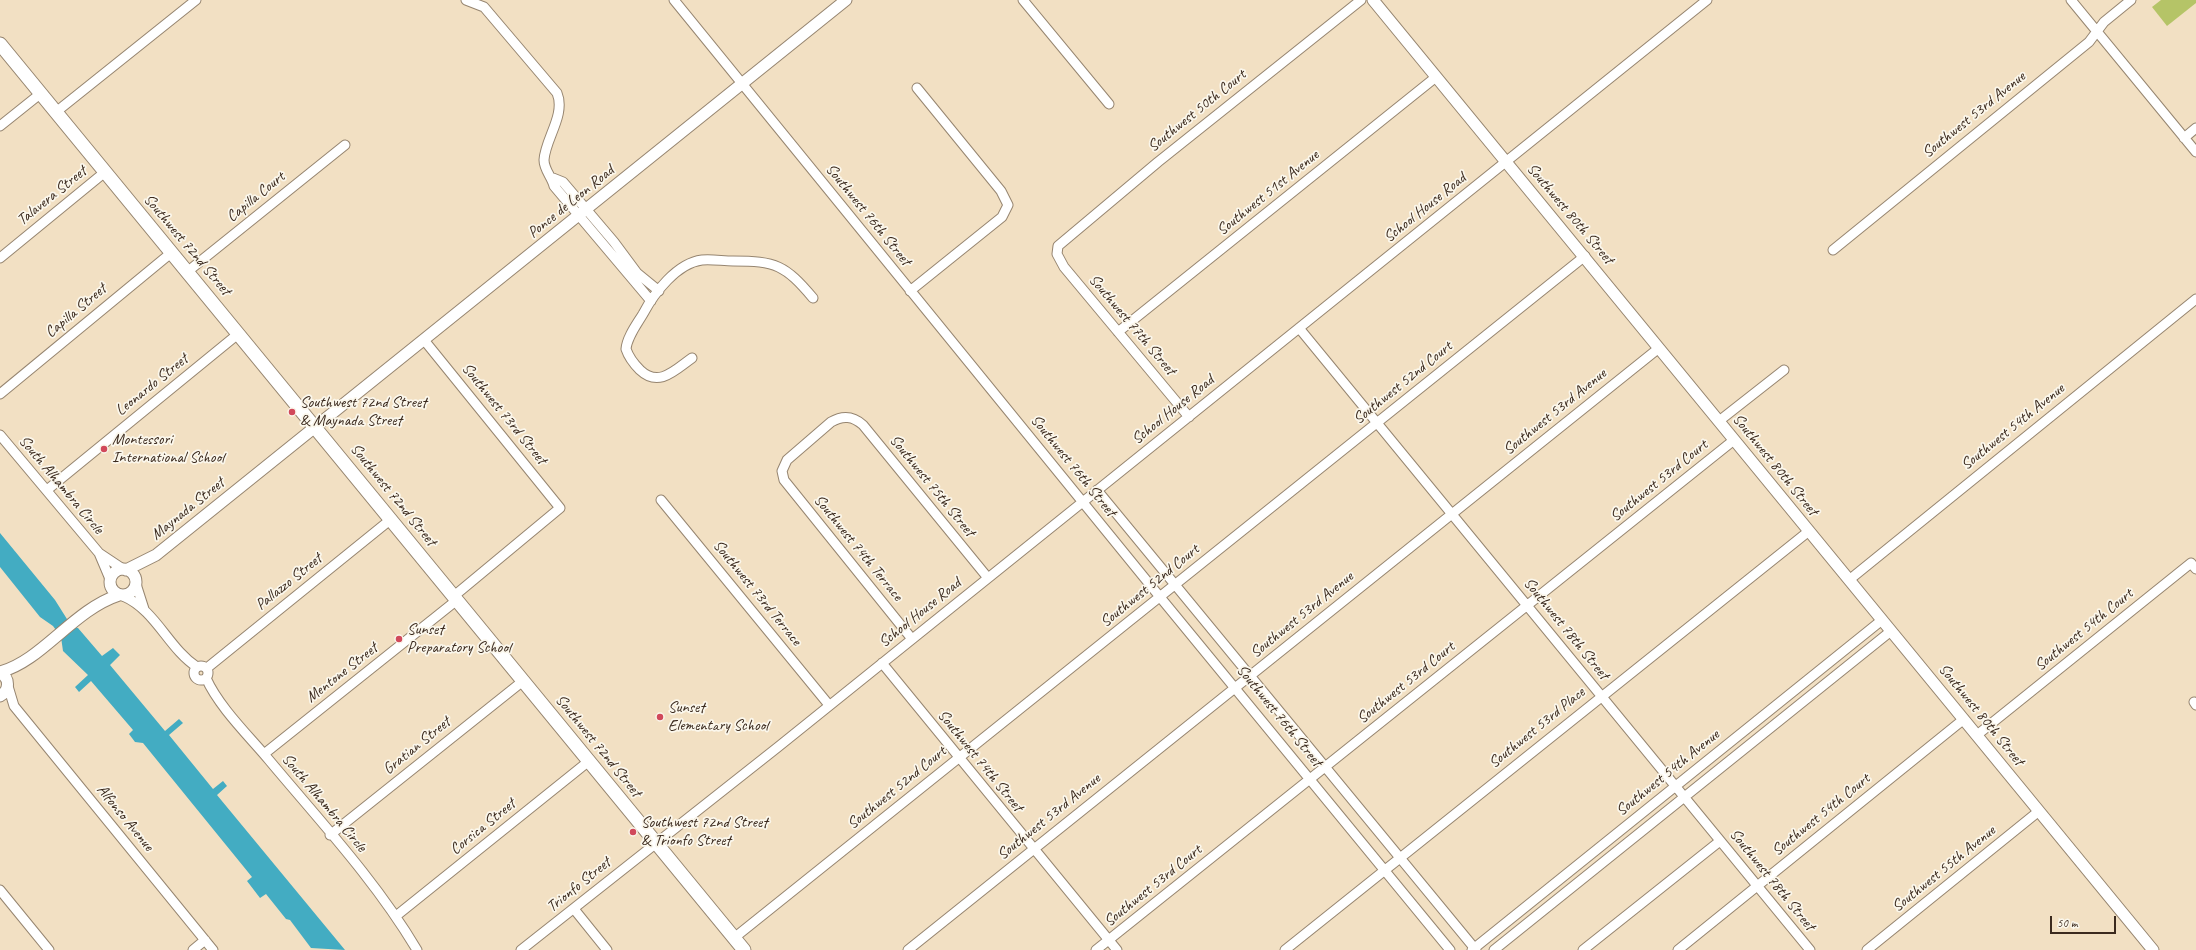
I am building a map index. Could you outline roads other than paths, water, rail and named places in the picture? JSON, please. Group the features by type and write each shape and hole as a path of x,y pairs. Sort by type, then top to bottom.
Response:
{"main road":[{"name":"Southwest 72nd Street","path":"0,44 744,950"}],"street":[{"path":"56,112 196,0"},
{"path":"466,0 484,7 557,93 559,109 544,159 545,168 552,178 554,186 583,214 606,232 618,247 630,271 651,301"},
{"name":"Southwest 76th Street","path":"674,0 910,291 1450,950"},
{"name":"Ponce de Leon Road","path":"315,427 583,214 846,0"},
{"path":"1023,0 1109,104"},
{"name":"Southwest 50th Court","path":"1057,250 1064,239 1361,0"},
{"name":"Southwest 80th Street","path":"1373,0 1585,256 1734,440 2153,950"},
{"name":"School House Road","path":"656,843 1708,0"},
{"path":"2071,0 2196,152"},
{"name":"Southwest 53rd Avenue","path":"1834,250 1958,147 2089,42 2104,22 2131,0"},
{"name":"Southwest 51st Avenue","path":"1118,332 1436,77"},
{"path":"910,291 1002,217 1008,205 1001,191 917,88"},
{"path":"0,126 40,94"},
{"path":"2184,138 2196,128"},
{"name":"Capilla Court","path":"187,272 345,145"},
{"name":"Talavera Street","path":"0,258 105,172"},
{"path":"583,214 597,239 610,254 630,271 659,291"},
{"path":"597,239 606,232"},
{"path":"610,254 618,247"},
{"name":"Southwest 77th Street","path":"1057,250 1058,258 1064,267 1189,417"},
{"name":"Capilla Street","path":"0,394 171,253"},
{"name":"Southwest 52nd Court","path":"734,938 1585,256"},
{"path":"692,358 670,374 658,379 648,376 638,369 631,360 626,347 651,301 679,271 690,264 702,260 757,260 778,267 794,276 813,298"},
{"name":"Southwest 54th Avenue","path":"1849,580 2196,299"},
{"name":"Southwest 78th Street","path":"1299,328 1810,950"},
{"name":"Leonardo Street","path":"47,490 238,334"},
{"name":"Southwest 73rd Street","path":"424,340 560,508"},
{"name":"Southwest 53rd Avenue","path":"908,950 1659,348"},
{"path":"1719,421 1784,370"},
{"name":"Southwest 74th Terrace","path":"849,417 839,418 831,422 786,460 782,476 793,494 912,639"},
{"name":"Southwest 75th Street","path":"849,417 859,422 867,430 988,578"},
{"name":"Maynada Street","path":"124,570 156,555 315,427"},
{"name":"South Alhambra Circle","path":"0,435 99,554 110,582"},
{"name":"Southwest 53rd Court","path":"1096,950 1734,440"},
{"name":"Southwest 76th Street","path":"1097,490 1474,949"},
{"name":"Southwest 73rd Terrace","path":"660,500 829,705"},
{"name":"Mentone Street","path":"264,754 455,598 560,508"},
{"name":"Pallazzo Street","path":"207,668 390,520"},
{"name":"Southwest 53rd Place","path":"1285,950 1809,531"},
{"name":"South Alhambra Circle","path":"99,554 124,570"},
{"name":"Maynada Street","path":"136,582 140,573 153,561 156,555"},
{"name":"Southwest 54th Court","path":"1977,735 2194,566"},
{"path":"0,697 4,693 20,665 94,605 115,572 124,570 132,574 144,609"},
{"path":"110,582 113,591 144,609 182,655 197,667 202,666 207,668 208,672 206,678 202,680 196,677 194,673 197,667"},
{"path":"94,605 133,591 136,582"},
{"name":"Southwest 54th Avenue","path":"1474,949 1882,620"},
{"name":"Southwest 54th Avenue","path":"1494,950 1891,631"},
{"name":"Southwest 74th Street","path":"882,663 958,759 1117,950"},
{"path":"8,685 6,678 0,672 20,665"},
{"name":"South Alhambra Circle","path":"206,678 212,690 396,916 417,950"},
{"name":"Gratian Street","path":"330,835 523,681"},
{"name":"Alfonso Avenue","path":"8,685 14,706"},
{"name":"Alfonso Avenue","path":"0,697 14,706 213,950"},
{"name":"Southwest 54th Court","path":"1678,950 1964,719"},
{"name":"Corsica Street","path":"396,916 589,761"},
{"name":"Southwest 55th Avenue","path":"1867,950 2039,811"},
{"path":"1583,950 1720,841"},
{"name":"Trionfo Street","path":"521,950 656,843"},
{"path":"0,890 49,950"},
{"path":"574,909 607,950"},
{"path":"193,950 205,940"}],"water":[{"path":"0,533 55,600 72,627 78,628 102,656 113,648 120,655 110,665 165,731 179,719 183,723 169,735 213,789 223,781 227,786 217,795 345,950 311,948 290,920 286,919 266,894 260,898 247,881 252,877 143,743 135,742 129,734 133,730 91,681 79,692 75,687 88,675 63,651 61,637 53,626 40,617 0,567"}],"place":[{"name":"Southwest 72nd Street & Maynada Street","path":"292,412"},
{"name":"Montessori International School","path":"104,449"},
{"name":"Sunset Preparatory School","path":"399,639"},
{"name":"Sunset Elementary School","path":"660,717"},
{"name":"Southwest 72nd Street & Trionfo Street","path":"633,832"}]}
